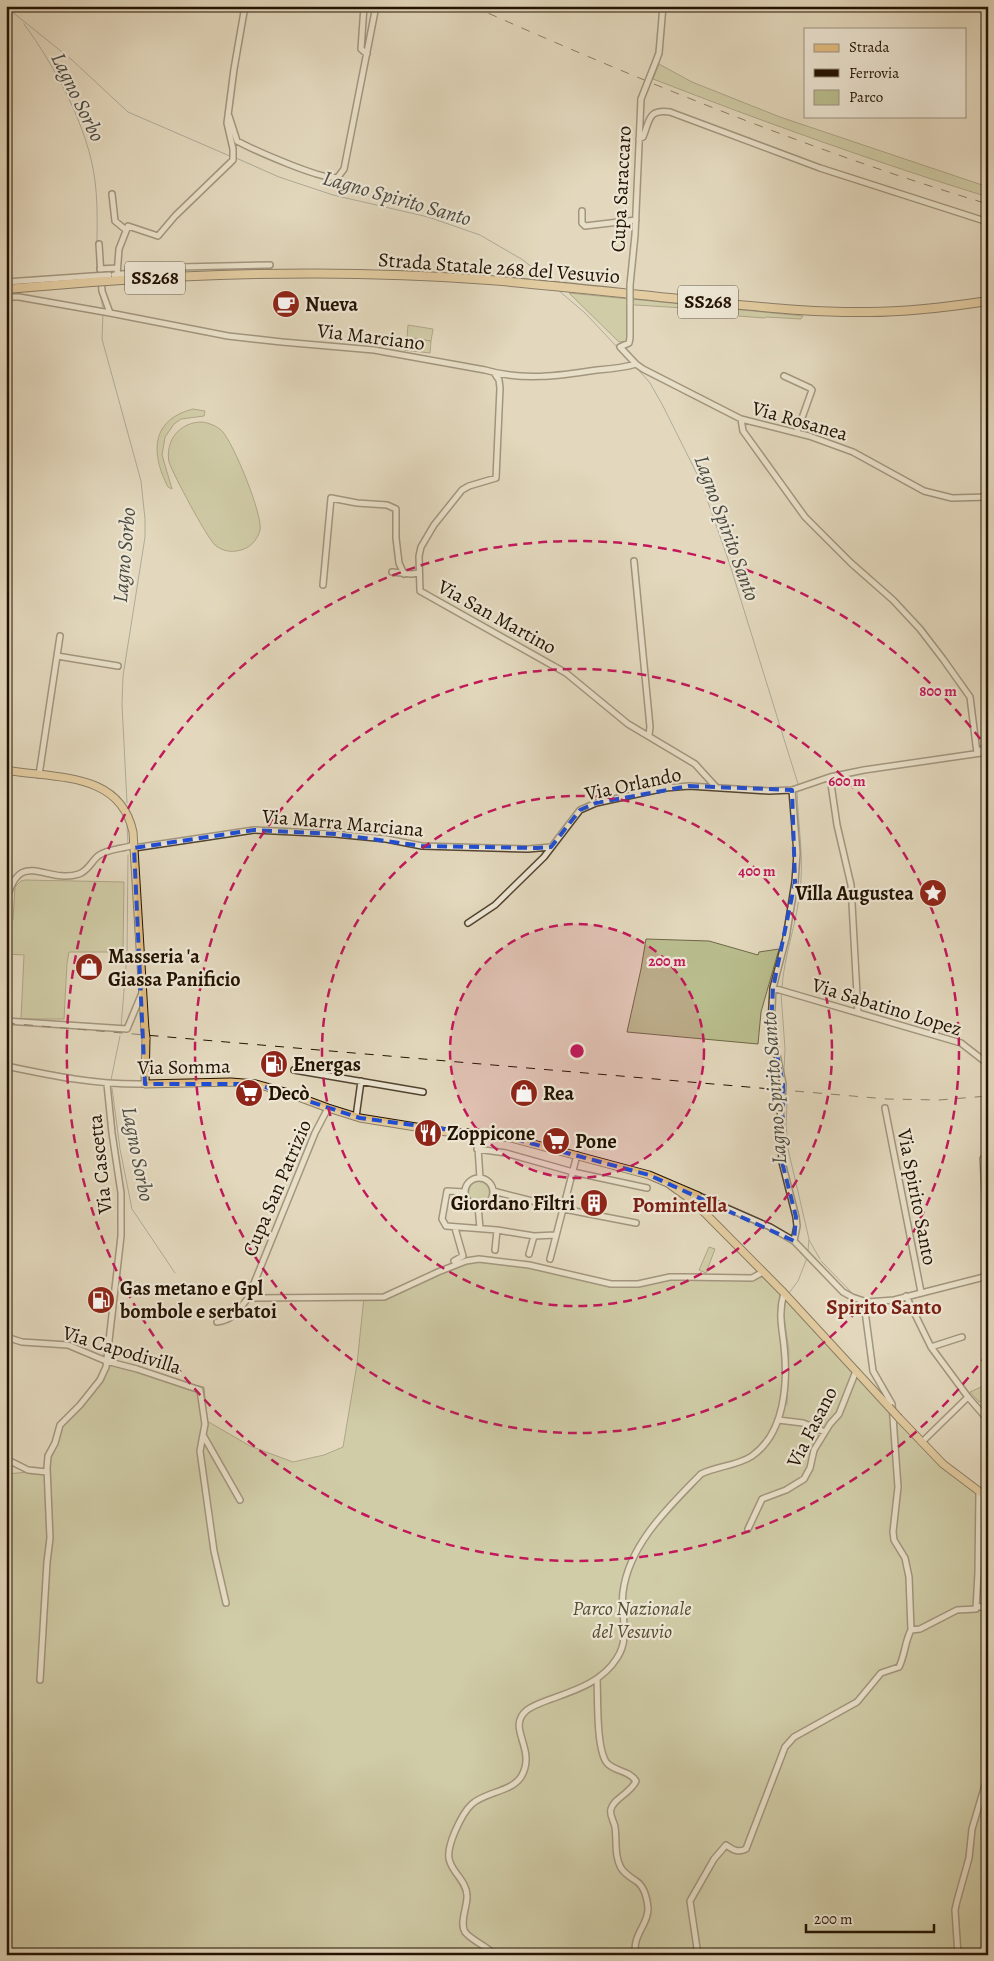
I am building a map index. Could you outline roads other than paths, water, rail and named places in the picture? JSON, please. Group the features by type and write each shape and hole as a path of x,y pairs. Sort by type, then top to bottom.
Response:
{"highway":[{"name":"Strada Statale 268 del Vesuvio","path":"6,289 108,278 282,273 409,275 499,281 791,310 842,312 913,310 988,302"}],"main road":[{"path":"6,770 86,782 108,792 118,800 125,810 131,826 134,848 145,1034 145,1084"},
{"name":"Via Somma","path":"145,1084 231,1082 256,1084 356,1117 447,1132 477,1132 511,1138 577,1155 640,1172 669,1184 696,1199"},
{"path":"696,1199 702,1209 784,1293 943,1464 988,1498"}],"street":[{"path":"117,275 119,249 126,230 130,225 158,236 175,216 231,163 233,149 228,131 229,116 234,69 245,6"},
{"path":"364,6 361,49 366,54"},
{"path":"229,116 237,141 318,175 331,179 338,177 344,169 376,6"},
{"name":"Cupa Saraccaro","path":"636,364 620,347 630,341 630,285 636,220 641,99 659,53 663,6"},
{"path":"639,140 643,137 649,118 652,115 663,111 670,112 812,165 908,198 988,222"},
{"path":"112,194 115,221 126,230"},
{"path":"582,211 582,223 585,226 636,220"},
{"path":"99,244 102,291 110,312"},
{"path":"108,278 117,275 180,267 270,265"},
{"path":"100,270 117,268"},
{"path":"6,282 92,279"},
{"name":"Via Marciano","path":"6,297 19,297 110,312 228,336 392,352 485,370 495,374 540,378 556,377 636,364"},
{"name":"Via Rosanea","path":"636,364 741,419 797,432 853,452 924,491 952,498 988,497"},
{"name":"Via San Martino","path":"495,374 499,380 500,388 496,478 469,486 451,503 434,525 421,547 419,556 420,591 566,673 628,724 694,764 716,787"},
{"path":"784,376 812,390 797,432"},
{"path":"741,419 743,431 805,517 851,563 876,584 920,629 970,697 976,753 988,746"},
{"path":"324,585 331,498 357,503 387,505 396,509 396,538 399,563 404,574"},
{"path":"634,562 649,735"},
{"path":"392,572 404,574 419,573"},
{"path":"39,775 60,636"},
{"path":"57,656 118,666"},
{"name":"Via Orlando","path":"468,923 495,905 544,857 575,815 588,806 665,788 699,786 769,791 792,790 830,777 864,770 988,752"},
{"path":"830,777 837,825 852,885 858,1013"},
{"path":"792,790 797,853 795,882 786,938 772,988 771,1025 784,1084 780,1120 782,1162 796,1217 797,1226 794,1241"},
{"name":"Via Marra Marciana","path":"134,848 254,830 386,839 422,846 528,849 551,847"},
{"path":"6,903 12,882 22,873 31,871 78,875 86,870 100,854 131,846 134,848"},
{"path":"120,849 130,851 134,848"},
{"name":"Via Sabatino Lopez","path":"772,988 961,1043 988,1064"},
{"path":"6,1021 127,1029 143,993"},
{"name":"Via Somma","path":"6,1066 65,1079 107,1084 145,1084"},
{"path":"294,1070 423,1092"},
{"path":"356,1117 360,1081"},
{"name":"Via Cascetta","path":"40,1680 46,1571 50,1538 48,1456 56,1444 60,1425 80,1405 100,1380 106,1361 121,1236 122,1193 112,1133 107,1084"},
{"name":"Cupa San Patrizio","path":"217,1322 227,1321 238,1312 248,1298 311,1142 328,1108"},
{"name":"Via Spirito Santo","path":"885,1108 921,1292"},
{"path":"477,1132 480,1178"},
{"path":"477,1149 533,1160 573,1172 647,1188"},
{"path":"550,1259 577,1155"},
{"path":"983,1159 988,1243"},
{"path":"475,1178 487,1180 493,1191 490,1200 483,1206 470,1204 464,1192 467,1183 475,1178"},
{"path":"464,1192 447,1190 442,1219 446,1226 480,1228 534,1236 556,1235"},
{"path":"493,1191 564,1209 636,1223"},
{"name":"Via Spirito Santo","path":"696,1199 709,1200 770,1227 794,1241 843,1292 867,1302 894,1300 988,1276"},
{"path":"478,1206 480,1228"},
{"path":"454,1260 463,1256 455,1228"},
{"path":"495,1250 497,1230"},
{"path":"529,1254 534,1236"},
{"path":"248,1298 384,1297 466,1261 479,1259 529,1265 611,1284 638,1284 670,1277 752,1278 763,1272"},
{"path":"495,1955 466,1932 463,1927 467,1893 465,1886 450,1862 448,1855 451,1842 470,1806 481,1798 514,1783 520,1777 527,1756 518,1725 522,1715 529,1709 597,1679 612,1665 622,1650 625,1637 624,1587 635,1557 656,1521 701,1474 710,1469 735,1463 751,1456 762,1447 773,1432 778,1420 786,1373 780,1314 784,1293"},
{"path":"906,1296 931,1347 968,1397 988,1420"},
{"path":"698,1955 690,1901 714,1859 726,1845 735,1851 741,1852 746,1849 785,1747 794,1737 857,1702 881,1673 899,1667 904,1656 908,1635 912,1630 909,1577 905,1558 894,1540 893,1532 898,1487 892,1404 873,1371 865,1311 867,1302"},
{"name":"Via Capodivilla","path":"6,1337 22,1342 68,1345 106,1361 200,1390 205,1424 203,1434"},
{"path":"931,1347 962,1337"},
{"name":"Via Fasano","path":"748,1529 762,1499 786,1490 804,1479 810,1468 812,1456 825,1432 839,1414 856,1371"},
{"path":"922,1442 968,1397"},
{"path":"778,1420 803,1423 825,1432"},
{"path":"203,1434 240,1500"},
{"path":"203,1434 200,1451 204,1483 214,1551 226,1603"},
{"path":"6,1459 28,1470 47,1472"},
{"path":"912,1630 937,1622 957,1610 973,1610 977,1606 979,1491"},
{"path":"977,1606 988,1609"},
{"path":"597,1679 601,1750 608,1764 633,1776 636,1781 632,1789 613,1804 610,1812 615,1826 617,1859 622,1869 629,1877 638,1882 644,1891 648,1910 635,1942 636,1955"},
{"path":"958,1955 955,1910 969,1858 972,1829 988,1775"}],"waterway":[{"name":"Lagno Spirito Santo","path":"6,7 72,60 128,112 232,157"},
{"name":"Lagno Sorbo","path":"24,24 59,78 86,140 96,193 97,273"},
{"name":"Lagno Spirito Santo","path":"236,158 279,177 333,195 428,217 480,235 523,260 550,282"},
{"name":"Lagno Spirito Santo","path":"558,290 585,313 618,348"},
{"name":"Lagno Sorbo","path":"100,294 103,308"},
{"name":"Lagno Sorbo","path":"103,314 102,339 141,481 145,519 145,537 123,676 122,704 127,803"},
{"name":"Lagno Spirito Santo","path":"636,367 650,383 701,482 730,565 798,784"},
{"name":"Lagno Spirito Santo","path":"782,988 801,885 797,791"},
{"name":"Lagno Sorbo","path":"127,825 128,844"},
{"name":"Lagno Sorbo","path":"121,1027 127,955 128,855"},
{"name":"Lagno Spirito Santo","path":"781,993 788,1149 809,1239 808,1251"},
{"name":"Lagno Sorbo","path":"111,1080 120,1036"},
{"name":"Lagno Sorbo","path":"112,1088 120,1149 132,1209 175,1273"},
{"path":"809,1240 820,1259"},
{"path":"789,1293 798,1281 807,1258"},
{"path":"821,1261 854,1295"},
{"path":"785,1299 784,1316 789,1351 787,1405"},
{"path":"859,1303 862,1311"}],"railway":[{"path":"472,6 663,88 792,138 988,204"},
{"path":"6,1023 887,1099 939,1100 988,1096"}],"place":[{"name":"Nueva","path":"286,304"},
{"name":"Villa Augustea","path":"933,893"},
{"name":"Masseria 'a Giassa Panificio","path":"89,967"},
{"name":"Energas","path":"274,1064"},
{"name":"Decò","path":"249,1093"},
{"name":"Rea","path":"524,1093"},
{"name":"Zoppicone","path":"428,1133"},
{"name":"Pone","path":"556,1141"},
{"name":"Giordano Filtri","path":"594,1203"},
{"name":"Gas metano e Gpl bombole e serbatoi","path":"101,1300"}],"district":[{"name":"Pomintella","path":"680,1205"},
{"name":"Spirito Santo","path":"884,1307"}],"park label":[{"name":"Parco Nazionale del Vesuvio","path":"632,1620"}]}
